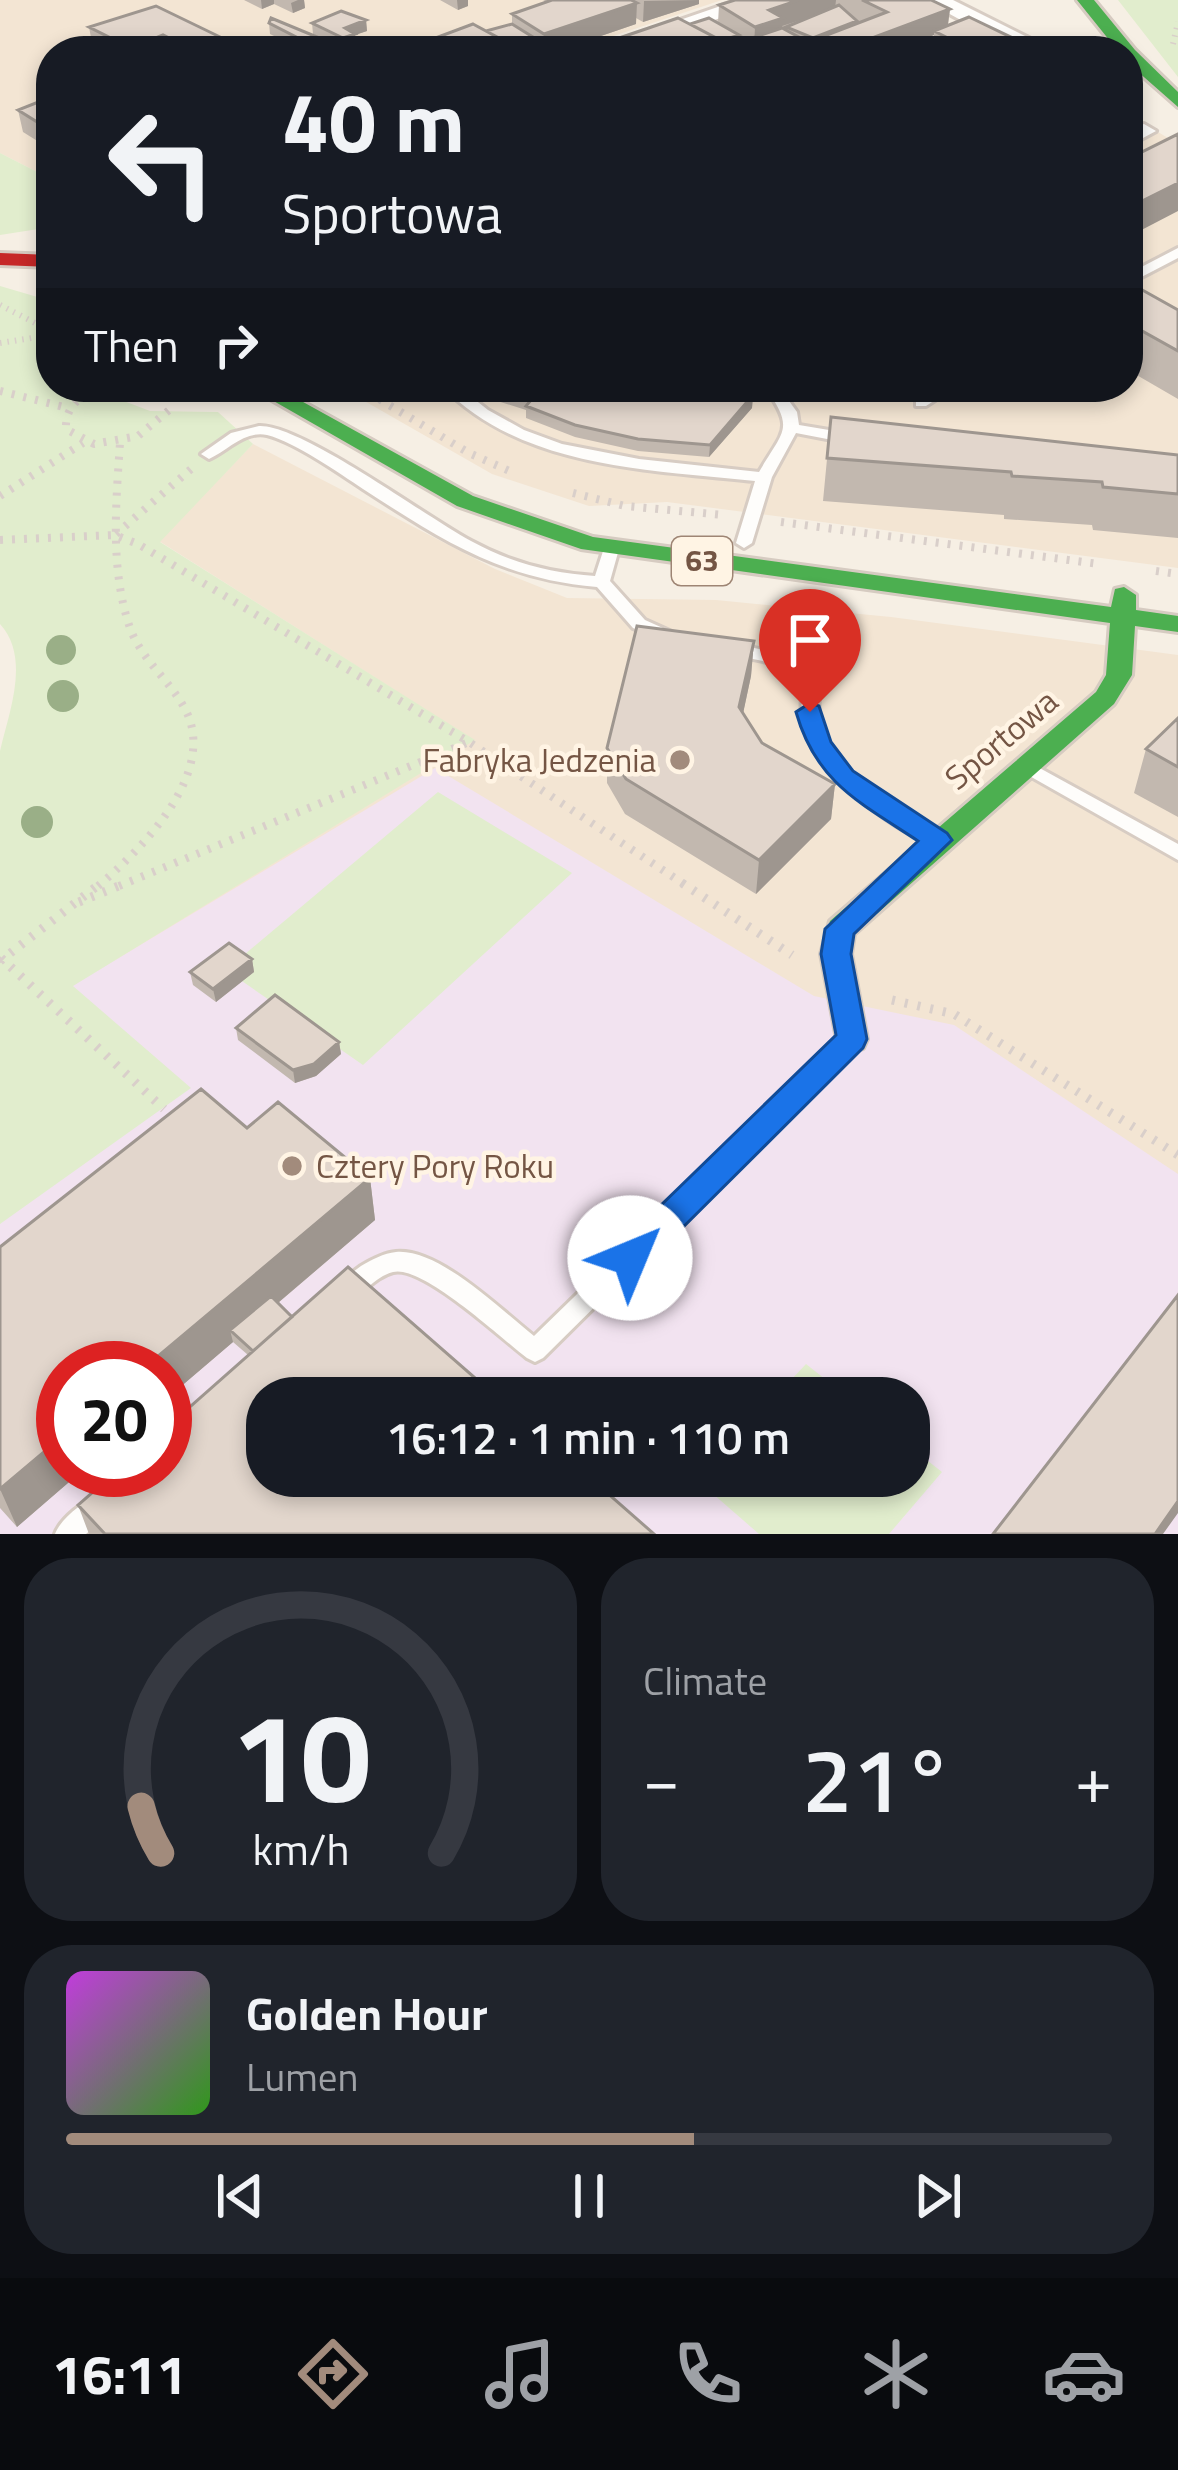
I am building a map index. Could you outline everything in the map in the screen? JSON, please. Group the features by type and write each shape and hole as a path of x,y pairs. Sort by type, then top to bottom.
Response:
{"main road":[{"path":"1085,0 1114,36"},
{"path":"1055,1 1082,36"},
{"path":"1143,67 1178,101"},
{"path":"1143,97 1178,124"},
{"path":"0,259 36,262"},
{"name":"63","path":"287,402 445,491 500,516 611,549 1124,607 1178,600"},
{"name":"63","path":"344,402 507,490 584,515 1124,607 1178,624"},
{"name":"Sportowa","path":"852,1039 836,954 840,929 1105,698 1119,675 1124,607"}],"street":[{"path":"649,36 761,0"},
{"path":"935,0 1009,36"},
{"path":"961,36 986,26"}],"lane":[{"path":"1143,272 1178,252"},
{"path":"467,402 484,417 536,440 617,461 764,477"},
{"path":"744,543 764,477 792,428 783,402"},
{"path":"792,428 883,445"},
{"path":"209,454 231,436 268,430 512,567 562,583 602,581"},
{"path":"602,581 611,549"},
{"path":"602,581 639,624 690,642"},
{"path":"711,646 815,666 810,712 818,744 843,778 938,840"},
{"path":"1025,766 1178,853"},
{"path":"334,1302 369,1272 398,1260 424,1268 535,1351 852,1039"},
{"path":"67,1534 110,1497"}],"path":[{"path":"0,305 36,323"},
{"path":"0,343 36,337"},
{"path":"0,391 36,400"},
{"path":"44,402 68,408"},
{"path":"76,402 68,408 66,429 85,442 119,443 158,425 174,406"},
{"path":"0,496 85,442"},
{"path":"119,443 114,562 131,634 187,712 196,742 184,781 128,858 1,959 164,1108"},
{"path":"115,535 209,454"},
{"path":"0,540 115,535 469,742 844,988 954,1014 1178,1156"},
{"path":"66,907 469,742"}],"shaded area":[{"path":"0,0 722,0 613,36 36,36 36,171 0,153"},
{"path":"1143,123 1178,144 1178,568 667,502 589,506 492,474 366,402 1143,402"},
{"path":"253,444 495,569 567,598 716,600 891,617 1178,655 1178,1534 0,1534 0,1224 72,986 474,740 159,541"},
{"path":"435,768 814,996 954,1025 1178,1174 1178,1534 0,1534 0,1224 72,986"}],"green space":[{"path":"1118,0 1178,0 1178,77"},
{"path":"0,153 36,171 36,229 0,235"},
{"path":"0,286 36,297 36,402 126,402 150,411 218,412 253,444 160,542 475,740 73,986 191,1088 0,1224 0,751 16,669 9,638 0,624"},
{"path":"438,792 572,873 363,1065 226,970"},
{"path":"806,1364 822,1377 794,1377"},
{"path":"930,1463 942,1472 930,1486"},
{"path":"717,1497 921,1497 889,1534 759,1534"}],"building":[{"path":"552,0 637,3 544,34 512,14"},
{"path":"735,0 799,0 769,10 783,18 755,27 719,5"},
{"path":"862,0 931,0 950,9 878,36 824,36 887,12"},
{"path":"839,5 857,21 818,36 786,27"},
{"path":"156,6 218,36 107,36 89,27"},
{"path":"341,11 366,20 345,28 355,34 349,36 312,23"},
{"path":"969,17 1009,36 944,36 934,31"},
{"path":"271,18 315,36 294,36 269,23"},
{"path":"678,18 712,36 625,36"},
{"path":"709,18 739,35 712,36 690,24"},
{"path":"473,24 495,36 441,36"},
{"path":"512,24 531,36 495,36 486,31"},
{"path":"782,28 797,36 758,36"},
{"path":"36,103 36,121 18,110"},
{"path":"1178,134 1178,183 1143,200 1143,152"},
{"path":"1143,290 1178,310 1178,351 1143,331"},
{"path":"529,402 747,402 710,445 638,439 575,425 526,406"},
{"path":"831,417 1178,455 1178,494 1103,487 1102,482 1012,476 1011,472 827,458"},
{"name":"Fabryka Jedzenia","path":"637,626 754,641 739,707 762,743 835,784 759,860 626,779 607,748"},
{"path":"1178,718 1178,767 1146,749"},
{"path":"229,943 252,959 213,989 190,972"},
{"path":"275,995 339,1042 314,1064 293,1070 236,1028"},
{"path":"201,1089 247,1128 278,1102 370,1178 176,1341 36,1341 36,1459 0,1489 0,1247"},
{"path":"348,1267 474,1377 246,1377 246,1497 612,1497 654,1534 105,1534 78,1505 87,1497 192,1497 192,1405"},
{"path":"1178,1295 1178,1501 1155,1534 993,1534"},
{"path":"271,1296 292,1317 253,1351 230,1330"}],"traffic: fast":[{"path":"1085,0 1115,36"},
{"path":"1143,68 1178,102"},
{"path":"287,402 465,501 590,544 1178,624"},
{"path":"852,1039 836,954 840,929 1105,698 1119,675 1124,595"}],"traffic: jam":[{"path":"0,259 36,260"}],"place":[{"name":"Fabryka Jedzenia","path":"680,760"},
{"name":"Cztery Pory Roku","path":"292,1166"}],"route":[{"path":"630,1258 852,1039 836,954 840,929 938,840 843,778 818,744 810,712"}]}
